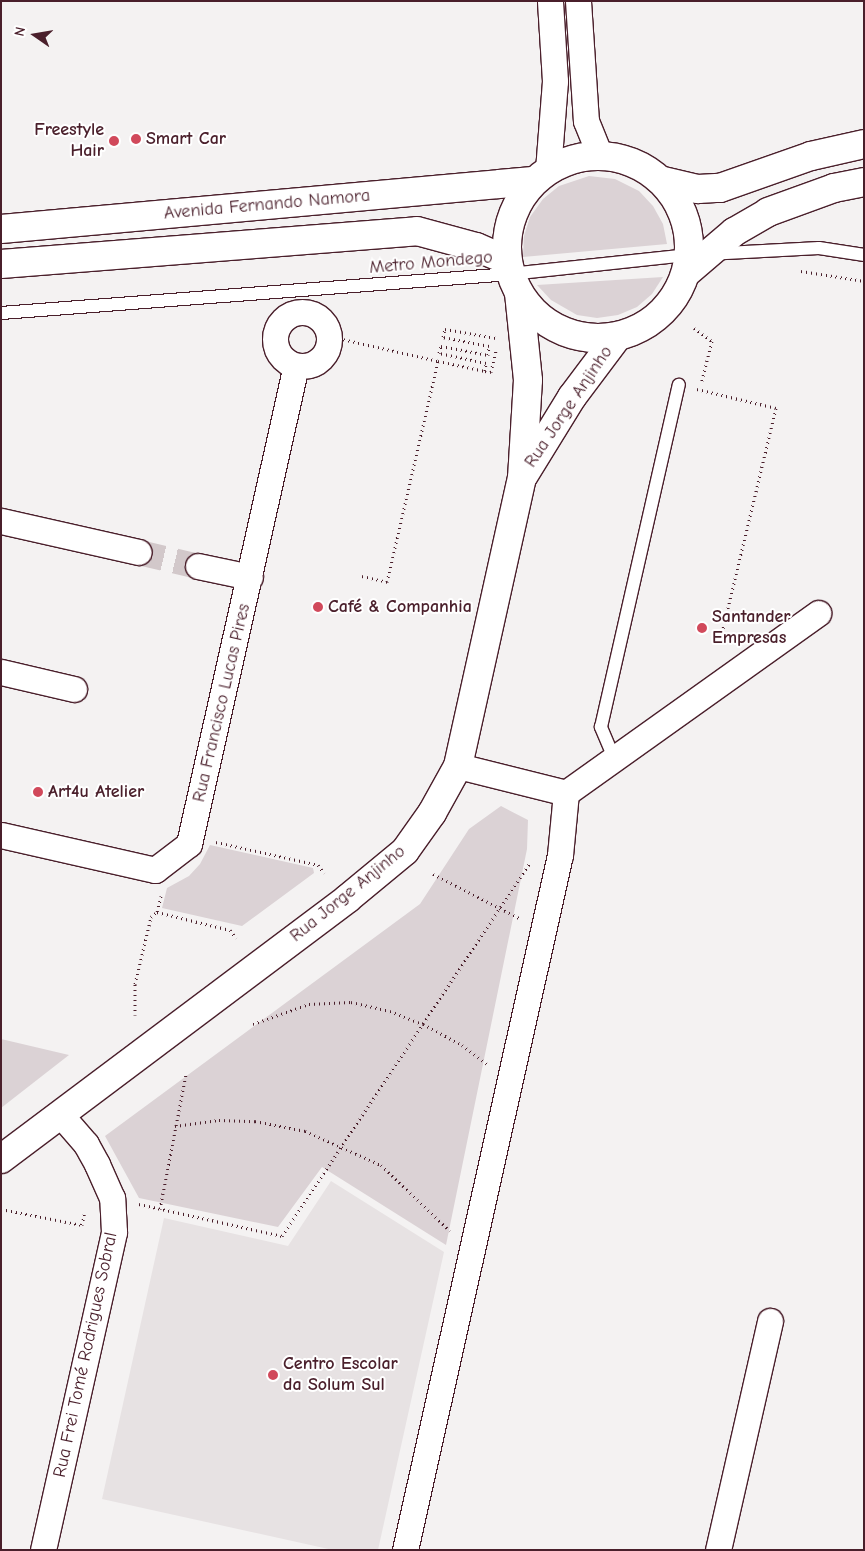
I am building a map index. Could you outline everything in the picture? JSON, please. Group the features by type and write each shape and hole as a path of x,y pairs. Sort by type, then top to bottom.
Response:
{"main road":[{"name":"Avenida Fernando Namora","path":"512,276 510,222 516,204 541,176 572,158 600,155 630,161 663,181 698,189 720,188 811,156 864,144"},
{"name":"Avenida Fernando Namora","path":"1,228 541,176"},
{"name":"Avenida Fernando Namora","path":"663,181 679,203 685,220 694,261"},
{"name":"Avenida Fernando Namora","path":"1,264 417,231 476,247 512,276 533,312 558,329 594,338 617,337 652,321 672,299 694,261 734,232 768,212 834,188 864,182"},
{"name":"Rua Jorge Anjinho","path":"1,1159 347,899 405,851 432,813 458,766 522,478 528,380 512,276"},
{"name":"Rua Jorge Anjinho","path":"522,478 572,397 617,337"}],"street":[{"path":"541,176 555,81 550,1"},
{"path":"578,1 581,80 586,121 600,155"},
{"path":"292,314 312,314 326,327 329,336 328,346 316,362 296,366 280,355 276,346 275,336 284,319 292,314"},
{"name":"Rua Francisco Lucas Pires","path":"154,870 189,844 296,366"},
{"path":"1,521 139,552"},
{"path":"198,566 250,577"},
{"path":"458,766 566,792 818,613"},
{"path":"1,672 74,689"},
{"path":"406,1550 560,855 566,792"},
{"path":"1,835 154,870"},
{"name":"Rua Frei Tomé Rodrigues Sobral","path":"43,1550 114,1232 112,1198 97,1164 86,1144 60,1114"},
{"path":"718,1550 770,1321"}],"lane":[{"name":"Metro Mondego","path":"1,313 512,276 694,261 819,248 864,255"},
{"path":"614,758 600,727 680,385"}],"path":[{"path":"798,271 864,281"},
{"path":"694,328 712,341 699,390"},
{"path":"485,371 486,363 439,353 441,346 488,355 489,346 443,337 444,329 503,339"},
{"path":"329,336 491,372 496,346"},
{"path":"362,576 387,582 438,360"},
{"path":"680,385 776,408 722,633"},
{"path":"190,836 318,865 324,873"},
{"path":"136,1203 282,1236 532,860"},
{"path":"135,1015 135,984 151,917 157,912 163,884 154,870"},
{"path":"433,874 522,919"},
{"path":"157,912 230,930 236,938"},
{"path":"253,1024 309,1004 351,1002 390,1011 423,1024 462,1045 489,1066"},
{"path":"160,1209 186,1074"},
{"path":"175,1126 218,1120 255,1121 305,1131 381,1165 452,1232"},
{"path":"1,1209 82,1226 87,1201"}],"shaded area":[{"path":"589,176 615,179 639,191 653,206 663,224 667,244 523,257 524,236 530,217 543,199 559,186"},
{"path":"663,277 652,294 637,307 618,315 597,318 577,315 551,300 537,285"},
{"path":"501,806 528,820 527,849 446,1245 322,1167 278,1227 139,1198 105,1136 420,904 469,829"},
{"path":"210,845 313,868 314,873 242,926 162,908 167,888 189,876 200,864"},
{"path":"1,1039 69,1055 1,1108"},
{"name":"Centro Escolar da Solum Sul","path":"331,1181 444,1252 378,1550 333,1550 102,1499 164,1218 288,1246"}],"tunnel":[{"path":"139,552 198,566"}],"place":[{"name":"Smart Car","path":"136,139"},
{"name":"Freestyle Hair","path":"114,141"},
{"name":"Café & Companhia","path":"318,607"},
{"name":"Santander Empresas","path":"702,628"},
{"name":"Art4u Atelier","path":"38,792"},
{"name":"Centro Escolar da Solum Sul","path":"273,1375"}]}
